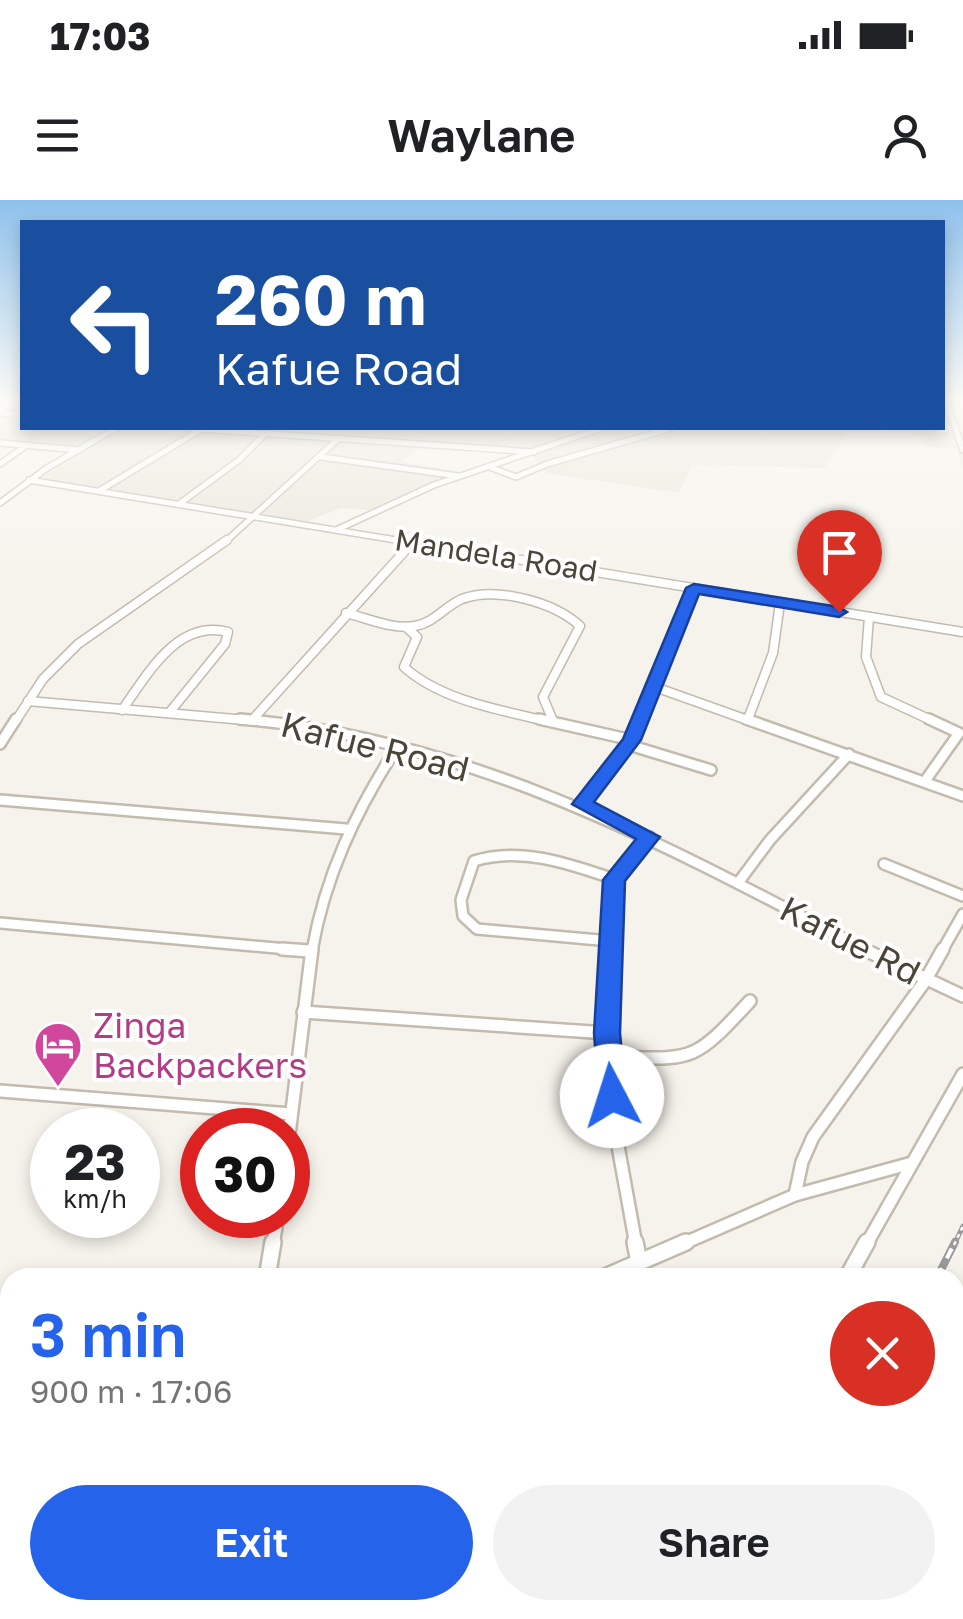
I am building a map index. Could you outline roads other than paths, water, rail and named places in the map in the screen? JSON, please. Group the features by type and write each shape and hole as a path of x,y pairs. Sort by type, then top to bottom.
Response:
{"street":[{"path":"0,503 52,467"},
{"path":"100,491 139,467"},
{"path":"178,504 228,467"},
{"path":"1,740 43,679 78,644 208,556 311,467"},
{"path":"392,467 459,476"},
{"path":"335,530 459,476 492,468 516,477 539,467"},
{"name":"Mandela Road","path":"29,480 963,632"},
{"path":"254,719 412,543"},
{"path":"582,804 630,742 694,588"},
{"path":"346,613 406,627 432,622 458,601 474,596 530,602 572,617 580,626 578,632 544,697 553,722"},
{"path":"748,719 773,654 780,602"},
{"path":"868,617 866,657 881,697 959,733 926,781"},
{"path":"122,710 183,636 209,627 228,632 225,644 168,714"},
{"path":"406,627 417,637 406,656 404,667 408,675 459,697 630,742 711,770"},
{"path":"654,687 963,796"},
{"name":"Kafue Road","path":"28,701 323,728 397,746 582,804 650,837"},
{"path":"292,1108 309,951 326,881 368,786 397,746"},
{"path":"738,883 770,840 849,754"},
{"path":"0,800 346,829"},
{"path":"639,1262 616,1135 607,1033 614,880 650,837"},
{"name":"Kafue Rd","path":"650,837 925,981 963,996"},
{"path":"610,940 477,930 459,915 474,861 489,855 561,862 614,880"},
{"path":"884,864 963,896"},
{"path":"794,1196 813,1138 925,981 963,914"},
{"path":"0,923 309,951"},
{"path":"610,1057 678,1059 707,1048 750,1001"},
{"path":"304,1012 607,1033"},
{"path":"853,1268 963,1074"},
{"path":"0,1091 215,1108"},
{"path":"626,1268 794,1196 912,1163"},
{"path":"269,1268 274,1238"}],"railway":[{"path":"954,1245 963,1226"},
{"path":"942,1268 955,1242"}],"place":[{"name":"Zinga Backpackers","path":"58,1088"}]}
